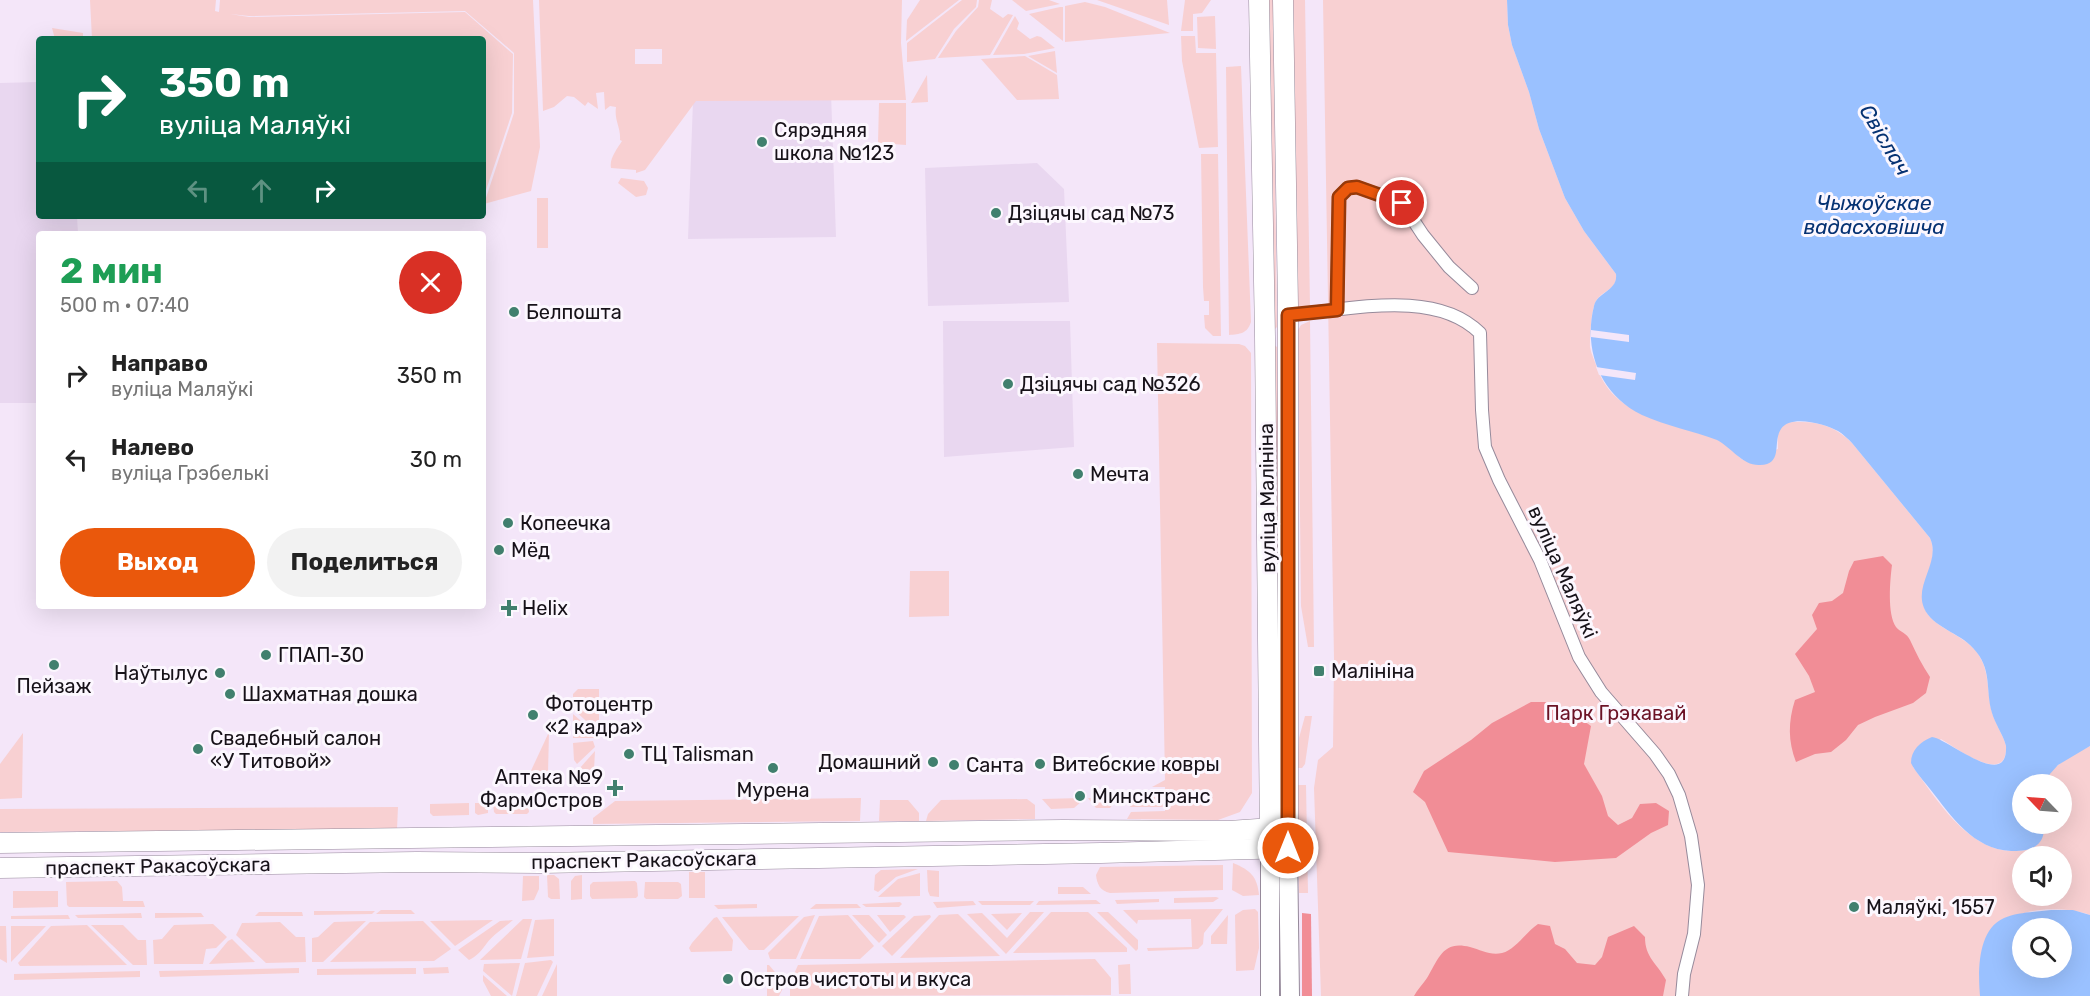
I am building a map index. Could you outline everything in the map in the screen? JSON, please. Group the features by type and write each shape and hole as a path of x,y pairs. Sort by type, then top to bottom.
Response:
{"main road":[{"name":"вуліца Малініна","path":"1259,0 1265,337 1279,828"},
{"name":"вуліца Малініна","path":"1270,996 1279,848 1288,315 1283,0"},
{"path":"1265,337 1287,337"},
{"name":"праспект Ракасоўскага","path":"0,843 1063,830 1229,831 1279,828"},
{"name":"вуліца Малініна","path":"1279,848 1290,996"},
{"name":"праспект Ракасоўскага","path":"0,868 1101,854 1279,848"}],"street":[{"path":"1337,310 1339,197 1348,188 1357,187 1402,203 1423,235 1449,267 1472,288"},
{"name":"вуліца Маляўкі","path":"1288,315 1416,306 1435,309 1456,317 1473,326 1480,333 1485,447 1499,480 1540,560 1579,657 1601,692 1655,754 1669,774 1679,795 1692,836 1698,885 1694,934 1684,974 1682,996"}],"shaded area":[{"name":"Сярэдняя школа №123","path":"830,64 836,237 688,239 693,101"},
{"path":"36,82 36,219 77,219 78,231 36,231 36,403 0,403 0,83"},
{"name":"Дзіцячы сад №73","path":"1037,163 1064,189 1069,302 928,306 925,168"},
{"name":"Дзіцячы сад №326","path":"943,321 1070,321 1074,447 944,457"},
{"path":"1883,556 1892,565 1890,597 1893,621 1896,627 1909,638 1930,677 1926,693 1913,703 1858,725 1846,740 1831,752 1815,754 1796,762 1790,739 1790,724 1795,700 1815,692 1809,676 1795,654 1817,629 1812,615 1819,603 1832,601 1843,593 1854,561"},
{"path":"1531,702 1546,702 1577,716 1591,726 1584,764 1602,796 1608,816 1618,825 1632,818 1640,804 1656,803 1669,811 1668,825 1651,833 1616,858 1555,862 1448,852 1425,802 1413,792 1424,771 1492,723"},
{"path":"1302,913 1311,914 1312,996 1302,996"},
{"path":"1538,924 1550,926 1555,944 1565,949 1577,963 1595,965 1602,957 1608,937 1634,926 1645,937 1649,955 1666,980 1663,996 1414,996 1448,948 1461,946 1490,953 1502,953 1512,948"}],"green space":[{"path":"90,0 216,0 215,11 219,12 220,0 533,0 540,147 531,191 486,203 514,113 514,53 465,11 249,16 230,14 249,17 465,12 513,54 512,113 486,190 486,36 92,36"},
{"path":"539,0 902,0 901,43 906,100 696,101 645,170 636,173 636,170 611,168 612,158 622,141 616,107 610,106 605,110 604,92 596,93 598,109 588,102 585,106 574,97 567,96 554,107 543,111","holes":["635,49 662,49 662,64 635,64"]},
{"path":"920,0 959,0 906,41 907,20"},
{"path":"962,0 977,0 976,7 954,29 935,59 907,62 907,43"},
{"path":"979,0 992,0 990,9 1003,18 1008,14 1013,15 990,55 938,58 956,31 978,7"},
{"path":"1012,0 1049,0 1060,4 1026,11"},
{"path":"1097,0 1167,0 1169,25"},
{"path":"1185,0 1211,0 1202,13 1193,14 1193,31 1181,31"},
{"path":"1267,0 1273,0 1277,327 1274,330"},
{"path":"1293,0 1305,0 1310,307 1297,306"},
{"name":"Парк Грэкавай","path":"1323,0 1507,0 1512,45 1529,92 1539,129 1565,198 1584,231 1616,274 1615,283 1596,301 1591,323 1591,350 1606,386 1618,399 1633,409 1718,440 1743,460 1778,449 1780,428 1791,422 1822,425 1841,433 1852,443 1930,538 1933,556 1924,591 1925,609 1928,615 1970,645 1980,657 1986,672 1992,712 2006,746 2004,758 1999,763 1990,764 1969,756 1941,739 1913,767 1943,807 1966,832 1994,848 2012,851 2012,906 2072,906 2072,846 2036,846 2043,834 2072,834 2072,774 2049,774 2076,753 2090,746 2090,915 2064,910 2026,912 1989,932 1981,954 1980,996 1321,996 1314,788 1318,760 1333,747 1334,659"},
{"path":"1085,2 1105,7 1170,33 1065,42 1065,6"},
{"path":"1060,7 1063,7 1063,41 1029,14"},
{"path":"1015,16 1019,23 1017,29 1030,39 1041,37 1055,48 1024,54 993,55"},
{"path":"1215,16 1216,49 1198,48 1197,17"},
{"path":"52,28 83,33 83,36 54,36"},
{"path":"1181,36 1195,36 1196,53 1216,53 1218,147 1199,148 1182,61"},
{"path":"1055,51 1057,73 1028,56"},
{"path":"1025,56 1057,75 1059,99 1017,100 981,59"},
{"path":"1241,66 1251,322 1240,334 1229,335 1226,67"},
{"path":"927,75 928,102 911,103"},
{"path":"879,103 906,103 906,145 878,143"},
{"path":"1201,154 1218,154 1221,336 1213,336 1205,328 1204,315 1209,315 1209,301 1204,301 1203,287"},
{"path":"621,178 644,181 648,188 646,195 636,197 618,183"},
{"path":"537,198 548,198 548,248 537,248"},
{"path":"1310,321 1314,647 1308,647 1301,606 1298,330 1301,325"},
{"path":"1157,343 1239,344 1245,346 1251,353 1252,793 1240,812 1218,820 1127,819 1131,812 1165,811 1165,807 1131,807 1127,804 1128,797 1165,795 1165,787 1152,787 1165,780"},
{"path":"1274,345 1277,347 1283,767 1277,767"},
{"path":"910,571 949,571 949,616 909,617"},
{"path":"578,689 599,689 599,729 595,729 573,709 573,694"},
{"path":"573,714 595,733 594,738 573,738"},
{"path":"1305,716 1312,716 1305,764 1302,768 1297,768 1299,738"},
{"path":"549,732 548,773 544,776 529,775"},
{"path":"23,733 22,798 0,799 0,764"},
{"path":"593,741 595,747 577,764 574,760 573,743"},
{"path":"595,751 594,770 579,769"},
{"path":"1297,785 1306,785 1308,893 1299,893"},
{"path":"1118,797 1110,808 1096,808 1088,798"},
{"path":"861,798 860,821 593,824 593,818 615,801"},
{"path":"1082,798 1082,801 1074,808 1051,809 1042,799"},
{"path":"1027,799 1035,805 1035,819 926,821 928,814 941,800"},
{"path":"880,800 908,800 919,813 919,821 879,821"},
{"path":"469,803 469,815 433,816 430,813 430,804"},
{"path":"475,803 488,803 488,813 478,815 475,813"},
{"path":"493,803 528,803 529,812 527,814 496,814"},
{"path":"398,807 397,829 0,832 0,809"},
{"path":"1233,863 1252,874 1259,895 1243,896 1232,890"},
{"path":"1223,865 1223,890 1110,893 1100,887 1096,875 1100,867"},
{"path":"918,869 896,877 878,892 874,890 875,875 881,870"},
{"path":"927,870 939,871 939,897 930,896"},
{"path":"689,872 705,872 705,898 689,898"},
{"path":"920,873 920,896 878,897 898,879"},
{"path":"547,875 554,875 559,879 560,899 548,897"},
{"path":"582,875 582,899 571,900 571,881 575,876"},
{"path":"523,876 539,876 539,889 534,900 522,901"},
{"path":"117,881 122,887 123,901 143,901 145,907 69,907 67,905 66,882"},
{"path":"635,881 638,896 636,898 592,899 590,896 590,885 593,882"},
{"path":"645,882 678,882 681,884 682,896 678,899 646,899 644,897"},
{"path":"1058,887 1083,887 1091,894 1058,894"},
{"path":"13,891 58,891 58,907 13,908"},
{"path":"1174,898 1219,898 1213,902 1174,903"},
{"path":"1159,899 1159,902 1117,904 1115,900"},
{"path":"1096,900 1101,904 1036,905 1039,901"},
{"path":"973,901 976,905 937,908 933,902"},
{"path":"978,901 1034,901 1030,905 982,905"},
{"path":"900,902 902,904 899,907 866,907 862,904"},
{"path":"757,904 757,908 718,909 714,905"},
{"path":"816,904 857,904 861,908 810,909"},
{"path":"1223,909 1204,933 1203,944 1198,949 1148,951 1147,948 1192,947 1191,919 1138,920 1137,924 1123,910"},
{"path":"1255,909 1258,912 1259,948 1254,970 1236,971 1235,915 1243,910"},
{"path":"381,910 411,910 415,914 376,914"},
{"path":"314,911 375,911 372,914 314,915"},
{"path":"259,912 302,912 303,916 255,916"},
{"path":"1030,912 1044,912 1006,954 967,914 982,913 1007,938"},
{"path":"1051,912 1088,912 1127,948 1127,952 1013,953"},
{"path":"1097,912 1108,912 1138,940 1138,949 1136,951"},
{"path":"141,913 142,918 78,918 75,915"},
{"path":"155,913 201,913 204,917 155,918"},
{"path":"1022,913 1007,930 991,914"},
{"path":"958,914 1000,956 900,958 939,915"},
{"path":"68,915 70,919 11,919 11,916"},
{"path":"815,915 796,959 770,959 768,953 804,917"},
{"path":"848,915 874,946 860,959 800,959 819,916"},
{"path":"852,915 869,915 887,935 879,943"},
{"path":"877,915 904,915 906,917 890,932"},
{"path":"930,915 931,917 892,956 882,946 914,916"},
{"path":"1228,915 1227,944 1211,944 1211,936"},
{"path":"799,916 764,950 749,950 722,917"},
{"path":"717,917 733,940 732,951 691,952 689,948 692,943"},
{"path":"523,919 532,919 521,959 480,960"},
{"path":"554,919 554,956 527,958 535,920"},
{"path":"493,920 455,946 430,921"},
{"path":"513,920 469,960 458,950 500,921"},
{"path":"366,921 323,962 312,962 312,938 318,937 334,922"},
{"path":"423,921 451,949 434,961 330,962 370,922"},
{"path":"280,922 296,937 305,937 306,962 266,963 236,935 242,923"},
{"path":"213,924 227,937 216,948 206,949 203,964 154,964 153,940 162,939 174,925"},
{"path":"87,925 127,965 20,966 18,963 51,926"},
{"path":"91,925 123,925 138,940 146,940 147,965 133,965"},
{"path":"0,926 6,926 7,963 0,959"},
{"path":"11,926 46,926 11,962"},
{"path":"232,939 255,962 209,964 228,941"},
{"path":"1095,959 1111,978 1111,995 790,996 790,983 798,965"},
{"path":"551,960 553,962 537,996 516,996 525,963"},
{"path":"520,963 512,996 483,971 484,964"},
{"path":"557,964 557,996 542,996"},
{"path":"1130,964 1131,994 1119,994 1118,965"},
{"path":"767,965 785,984 779,996 767,996"},
{"path":"448,967 449,973 424,974 423,968"},
{"path":"299,968 299,973 160,977 159,971"},
{"path":"416,968 416,974 317,975 317,969"},
{"path":"140,971 140,977 14,980 14,974"},
{"path":"483,975 507,996 491,996 483,981"}],"water":[{"name":"Чыжоўскае вадасховішча","path":"1507,0 2090,0 2090,746 2058,765 2050,774 2012,774 2012,834 2044,834 2035,846 2012,846 2011,851 1998,849 1974,838 1955,820 1911,763 1917,747 1932,737 1988,764 1998,764 2004,759 2006,746 1992,713 1986,671 1979,656 1967,643 1933,620 1924,608 1922,590 1932,556 1930,538 1852,443 1832,428 1808,422 1792,422 1786,424 1778,434 1775,457 1772,461 1767,464 1754,465 1743,460 1717,440 1642,415 1615,396 1605,383 1593,355 1591,322 1596,301 1614,284 1616,274 1584,231 1565,198 1539,129 1529,92 1512,45"},
{"path":"2073,910 2090,915 2090,996 1980,996 1979,975 1984,942 1995,924 2004,918 2021,913"}],"pier":[{"path":"1591,330 1629,335 1629,342 1591,337"},
{"path":"1596,367 1636,373 1635,380 1599,375"}],"place":[{"name":"Сярэдняя школа №123","path":"762,142"},
{"name":"Дзіцячы сад №73","path":"996,213"},
{"name":"Белпошта","path":"514,312"},
{"name":"Дзіцячы сад №326","path":"1008,384"},
{"name":"Мечта","path":"1078,474"},
{"name":"Копеечка","path":"508,523"},
{"name":"Мёд","path":"499,550"},
{"name":"Helix","path":"509,608"},
{"name":"ГПАП-30","path":"266,655"},
{"name":"Пейзаж","path":"54,665"},
{"name":"Малініна","path":"1319,671"},
{"name":"Наўтылус","path":"220,673"},
{"name":"Шахматная дошка","path":"230,694"},
{"name":"Фотоцентр «2 кадра»","path":"533,715"},
{"name":"Свадебный салон «У Титовой»","path":"198,749"},
{"name":"ТЦ Talisman","path":"629,754"},
{"name":"Домашний","path":"933,762"},
{"name":"Витебские ковры","path":"1040,764"},
{"name":"Санта","path":"954,765"},
{"name":"Мурена","path":"773,768"},
{"name":"Аптека №9 ФармОстров","path":"615,788"},
{"name":"Минсктранс","path":"1080,796"},
{"name":"Маляўкі, 1557","path":"1854,907"},
{"name":"Остров чистоты и вкуса","path":"728,979"}],"route":[{"path":"1288,848 1288,315 1337,310 1339,197 1348,188 1357,187 1402,203"}],"water label":[{"name":"Свіслач","path":"1885,140"}]}
